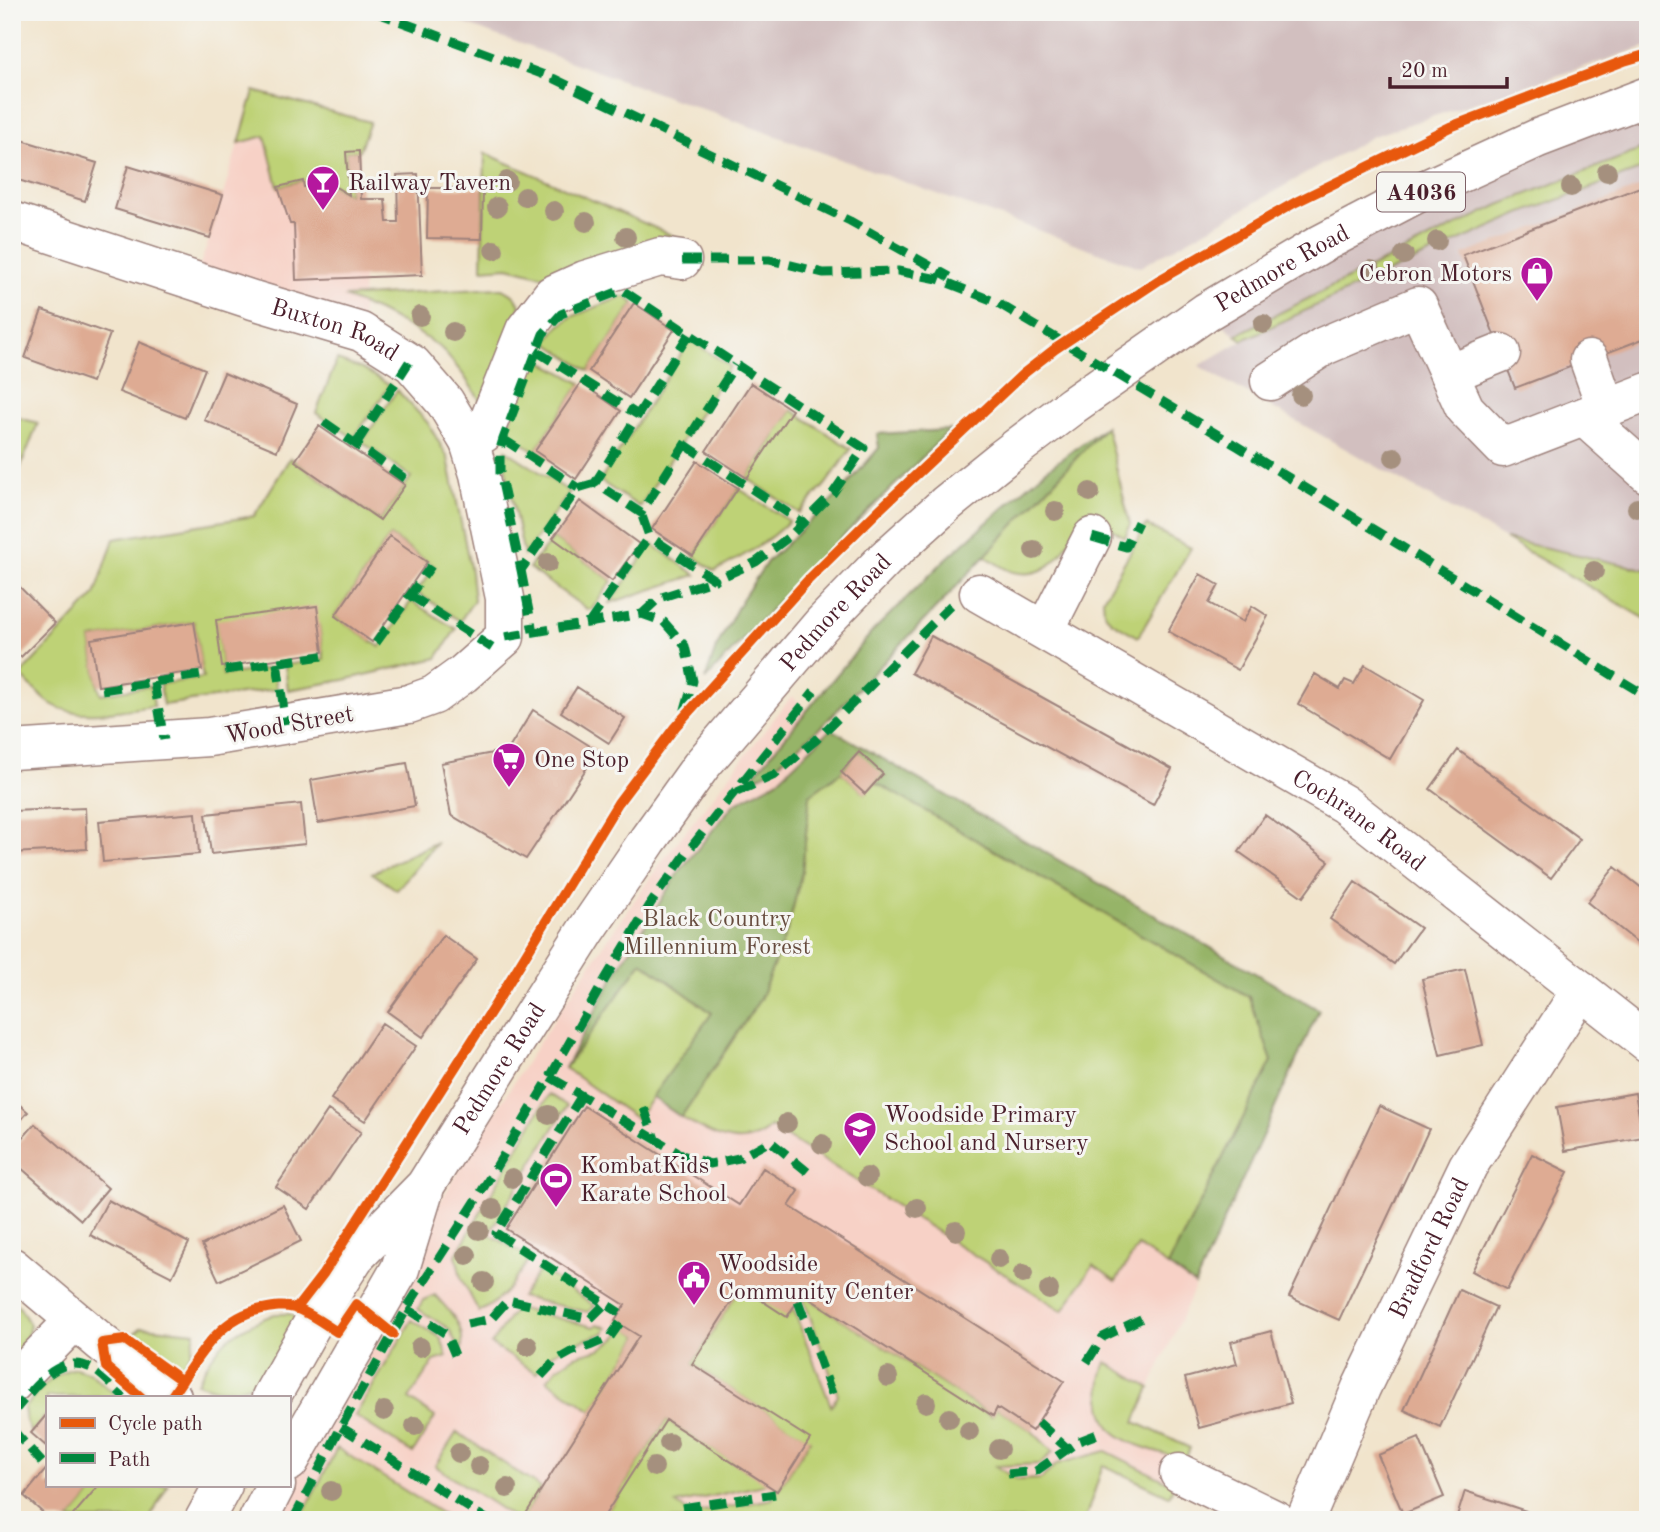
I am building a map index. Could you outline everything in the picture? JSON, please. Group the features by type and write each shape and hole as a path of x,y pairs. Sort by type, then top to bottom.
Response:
{"main road":[{"name":"Pedmore Road","path":"272,1396 355,1257 425,1186 586,931 701,766 821,625 885,559 946,504 1073,405 1206,312 1318,245 1422,191 1538,138 1648,96"},
{"name":"Buxton Road","path":"12,220 253,300 361,332 412,365 445,402 469,442 479,474 505,598"},
{"path":"469,442 484,433 525,330 552,295 584,281 660,257 682,260"},
{"path":"1270,381 1324,346 1418,306 1465,409 1503,448 1648,392"},
{"path":"1449,374 1501,353"},
{"path":"1589,360 1595,412 1648,474"},
{"path":"1045,630 1092,537"},
{"name":"Cochrane Road","path":"979,593 1344,804 1648,1044"},
{"name":"Wood Street","path":"13,747 209,737 409,704 434,695 505,637 505,598"},
{"name":"Bradford Road","path":"1305,1520 1361,1388 1468,1166 1581,990"},
{"name":"A4036","path":"290,1460 400,1269 425,1186"},
{"path":"12,1268 74,1321 171,1396"},
{"path":"12,1384 74,1321"},
{"path":"1179,1473 1276,1520"},
{"path":"204,1520 222,1486"},
{"path":"258,1520 275,1486"}],"shaded area":[{"path":"432,12 1648,12 1648,46 1373,136 1140,267"},
{"path":"254,91 370,122 359,151 363,277 361,332 194,280 210,238"},
{"path":"1648,94 1648,570 1505,539 1199,366 1243,340 1206,312"},
{"name":"Woodside Primary School and Nursery","path":"792,696 823,725 1319,1010 1135,1421 1190,1448 1169,1496 1103,1465 1085,1520 258,1520 277,1486 290,1486 290,1463 406,1257 529,1058 660,864"}],"green space":[{"path":"254,91 370,122 359,151 346,152 349,195 334,186 304,187 302,181 278,187 265,136 239,143"},
{"path":"1648,147 1648,167 1520,214 1243,340 1236,335 1499,205"},
{"path":"485,153 687,242 603,261 551,278 508,267 482,269"},
{"path":"498,288 512,294 520,306 482,403 442,349 411,328 344,297"},
{"path":"624,296 634,303 589,371 546,342 556,329 571,317"},
{"path":"690,340 730,366 640,507 600,481"},
{"path":"534,357 581,383 535,451 506,432"},
{"path":"337,360 362,369 390,385 354,438 316,413"},
{"path":"397,390 428,423 448,458 474,600 460,621 416,592 435,567 390,536 335,616 380,647 411,601 456,629 437,658 288,690 285,665 324,659 319,625 217,621 223,675 273,668 277,689 163,705 160,684 203,678 194,622 91,639 101,694 151,686 154,706 102,713 64,710 44,699 20,675 95,595 114,539 254,516 290,458 380,520 411,477 362,442"},
{"path":"792,410 851,449 825,485 799,513 747,478"},
{"path":"12,416 38,423 19,471 12,469"},
{"path":"1106,426 1130,524 1125,537 1084,512 1061,554 1043,569 1032,573 1019,573 985,556"},
{"path":"1106,426 823,725 771,770 748,782 873,631 946,559 1045,471"},
{"path":"950,430 792,587 705,680 716,648 741,601 767,562 840,493 879,448 877,434"},
{"path":"506,450 570,492 524,555 505,466"},
{"path":"738,488 789,521 754,549 715,571 693,556"},
{"path":"1146,525 1191,548 1138,637 1111,621 1104,612 1103,599"},
{"path":"553,538 612,581 592,609 588,610 529,568"},
{"path":"1505,539 1648,570 1648,620"},
{"path":"652,544 696,575 610,603"},
{"name":"Black Country Millennium Forest","path":"831,729 1319,1010 1195,1285 1168,1266 1272,1061 1249,997 875,782 859,753 841,772 810,795 802,871 788,928 760,999 681,1117 652,1097 712,1013 642,962 565,1068 614,976 678,873 734,804 777,781"},
{"path":"841,772 865,793 875,782 1249,997 1272,1061 1168,1266 1138,1246 1116,1281 1093,1265 1063,1311 771,1127 760,1135 738,1140 715,1135 681,1117 760,999 788,928 802,871 810,795"},
{"path":"437,842 397,890 372,873"},
{"path":"642,962 712,1013 637,1119 565,1068"},
{"path":"549,1094 567,1106 489,1234 530,1258 502,1295 479,1312 461,1278 456,1255"},
{"path":"540,1269 595,1306 588,1312 521,1297"},
{"path":"741,1287 788,1316 793,1308 831,1406 838,1395 802,1294 992,1416 997,1408 1032,1431 1053,1452 1040,1464 996,1466 1017,1480 1041,1479 1057,1464 1106,1451 1174,1485 1169,1496 1103,1465 1085,1520 613,1520 605,1515 666,1420 768,1484 676,1504 692,1514 772,1499 810,1440 692,1364"},
{"path":"435,1295 460,1328 461,1353 449,1329 418,1309 423,1300"},
{"path":"12,1301 20,1308 30,1325 25,1346 12,1361"},
{"path":"516,1308 607,1328 604,1333 564,1347 548,1357 536,1373 491,1344"},
{"path":"275,1314 290,1314 302,1320 279,1358 260,1379 234,1389 218,1389 197,1383 219,1347 228,1339"},
{"path":"412,1320 441,1338 447,1357 434,1361 409,1399 435,1417 413,1453 355,1416"},
{"path":"142,1327 195,1332 191,1353 179,1371 132,1335"},
{"path":"626,1327 639,1336 592,1411 547,1380 557,1368 575,1356 600,1349"},
{"path":"1106,1362 1150,1388 1135,1422 1190,1448 1185,1460 1137,1445 1111,1428 1104,1415 1101,1394 1101,1378"},
{"path":"75,1368 90,1373 117,1396 46,1396 46,1415 31,1433 24,1408 41,1389"},
{"path":"457,1432 541,1488 522,1520 518,1520 435,1466"},
{"path":"337,1448 452,1520 300,1520"},
{"path":"98,1486 167,1486 149,1520 69,1520"}],"building":[{"path":"12,137 97,163 85,201 12,178"},
{"path":"359,151 361,199 385,199 387,222 398,222 397,175 418,174 422,275 296,280 294,224 290,224 278,187 303,181 304,187 334,186 349,195 346,152"},
{"path":"128,166 223,195 210,238 115,209"},
{"name":"Cebron Motors","path":"1648,184 1648,337 1515,388 1463,255"},
{"path":"428,188 483,188 482,239 427,238"},
{"path":"634,303 674,330 629,398 589,371"},
{"path":"42,310 110,334 92,382 25,358"},
{"path":"139,342 205,369 185,418 119,392"},
{"path":"224,373 297,404 277,451 204,420"},
{"path":"581,383 621,411 576,479 535,451"},
{"path":"751,383 792,410 747,478 706,451"},
{"path":"319,426 405,485 380,520 295,461"},
{"path":"697,461 738,488 693,556 652,529"},
{"path":"580,501 639,544 612,581 553,538"},
{"path":"390,536 427,562 372,642 335,616"},
{"path":"1200,574 1219,585 1209,603 1243,622 1252,606 1268,616 1238,670 1168,631"},
{"path":"12,579 55,623 21,657 12,648"},
{"path":"317,606 323,652 222,667 216,620"},
{"path":"194,622 202,670 98,686 91,639"},
{"path":"931,636 1172,769 1153,805 911,673"},
{"path":"1365,665 1424,700 1390,759 1298,704 1315,674 1340,689 1345,680 1354,684"},
{"path":"577,687 625,718 609,743 561,712"},
{"name":"One Stop","path":"533,710 598,751 526,859 451,815 441,763 508,750"},
{"path":"1458,750 1580,839 1551,878 1430,789"},
{"path":"859,752 883,774 865,794 841,772"},
{"path":"407,763 415,806 318,823 311,780"},
{"path":"301,804 305,844 211,854 206,814"},
{"path":"85,808 87,849 12,853 12,811"},
{"path":"196,813 199,854 103,862 99,821"},
{"path":"1265,815 1329,861 1303,897 1239,852"},
{"path":"1615,867 1648,893 1648,951 1587,902"},
{"path":"1355,882 1420,928 1394,964 1330,919"},
{"path":"443,935 477,959 423,1037 388,1012"},
{"path":"1465,969 1483,1045 1440,1055 1422,979"},
{"path":"382,1023 416,1046 365,1121 331,1099"},
{"path":"1635,1093 1643,1137 1565,1151 1557,1107"},
{"path":"12,1098 28,1112 12,1130"},
{"path":"584,1106 739,1205 763,1168 799,1191 789,1206 1064,1381 1032,1431 997,1408 993,1416 802,1294 787,1317 741,1287 692,1364 810,1439 777,1491 666,1420 605,1515 613,1520 522,1520 639,1336 615,1321 625,1305 506,1229"},
{"path":"1379,1106 1429,1129 1339,1320 1289,1297"},
{"path":"328,1110 361,1132 309,1209 276,1187"},
{"path":"35,1124 108,1188 81,1220 12,1160 12,1150"},
{"path":"1532,1154 1568,1172 1507,1290 1472,1271"},
{"path":"108,1200 189,1243 172,1277 90,1235"},
{"path":"283,1205 301,1241 219,1281 202,1245"},
{"path":"1459,1290 1496,1307 1440,1427 1404,1410"},
{"path":"1271,1331 1291,1403 1199,1428 1185,1378 1237,1364 1231,1342"},
{"path":"46,1415 46,1446 31,1433"},
{"path":"1419,1438 1444,1497 1403,1514 1378,1455"},
{"path":"46,1469 46,1486 98,1486 69,1520 51,1520 24,1496"},
{"path":"1465,1491 1526,1511 1524,1520 1456,1520"}],"marked path":[{"path":"375,12 555,79 850,221 950,277"},
{"path":"682,260 770,260 824,273 898,271 938,279 996,302 1648,697"},
{"path":"595,483 578,488 521,570 500,473 500,449 503,439 543,334 561,314 622,290 864,448 833,493 790,536 756,562 715,580"},
{"path":"689,334 595,483 641,513 735,365"},
{"path":"536,351 638,415"},
{"path":"356,444 409,362"},
{"path":"324,422 407,480"},
{"path":"503,439 578,488"},
{"path":"684,444 803,523"},
{"path":"589,623 649,536 641,513"},
{"path":"1092,537 1126,547 1138,522"},
{"path":"642,614 659,598 715,580 649,536"},
{"path":"376,643 431,566"},
{"path":"521,570 533,632"},
{"path":"410,595 492,648"},
{"path":"737,792 775,775 816,740 951,605"},
{"path":"505,637 642,614 664,622 685,646 693,681 684,713"},
{"path":"225,670 322,656"},
{"path":"277,663 286,724"},
{"path":"102,690 201,675"},
{"path":"154,682 164,740"},
{"path":"293,1520 410,1303 475,1202 651,903 688,851 814,691"},
{"path":"550,1077 655,1139"},
{"path":"582,1095 496,1233 620,1313"},
{"path":"644,1108 655,1139 682,1155 710,1164 739,1158 770,1141 814,1177"},
{"path":"467,1324 491,1319 508,1300 590,1319 605,1304"},
{"path":"798,1301 835,1402"},
{"path":"407,1309 446,1334 455,1355"},
{"path":"1087,1362 1103,1337 1145,1317"},
{"path":"541,1376 555,1361 610,1337 620,1323"},
{"path":"12,1414 46,1376 67,1365 79,1364 95,1370 124,1396"},
{"path":"1038,1422 1068,1449"},
{"path":"341,1427 488,1520"},
{"path":"12,1429 46,1467"},
{"path":"1008,1474 1036,1471 1079,1441 1100,1433"},
{"path":"682,1508 775,1494"}],"cycle path":[{"path":"296,1309 323,1274 495,1005 618,803 675,727 809,579 1023,374 1055,349 1159,280 1296,202 1450,127 1648,54"},
{"path":"172,1396 198,1356 220,1331 232,1321 262,1309 282,1306 294,1308 311,1315 337,1332 356,1304 393,1334"},
{"path":"140,1396 106,1367 102,1343 125,1340 182,1381"}],"place":[{"name":"Railway Tavern","path":"323,212"},
{"name":"Cebron Motors","path":"1537,303"},
{"name":"One Stop","path":"509,789"},
{"name":"Woodside Primary School and Nursery","path":"860,1158"},
{"name":"KombatKids Karate School","path":"556,1209"},
{"name":"Woodside Community Center","path":"694,1307"}]}
